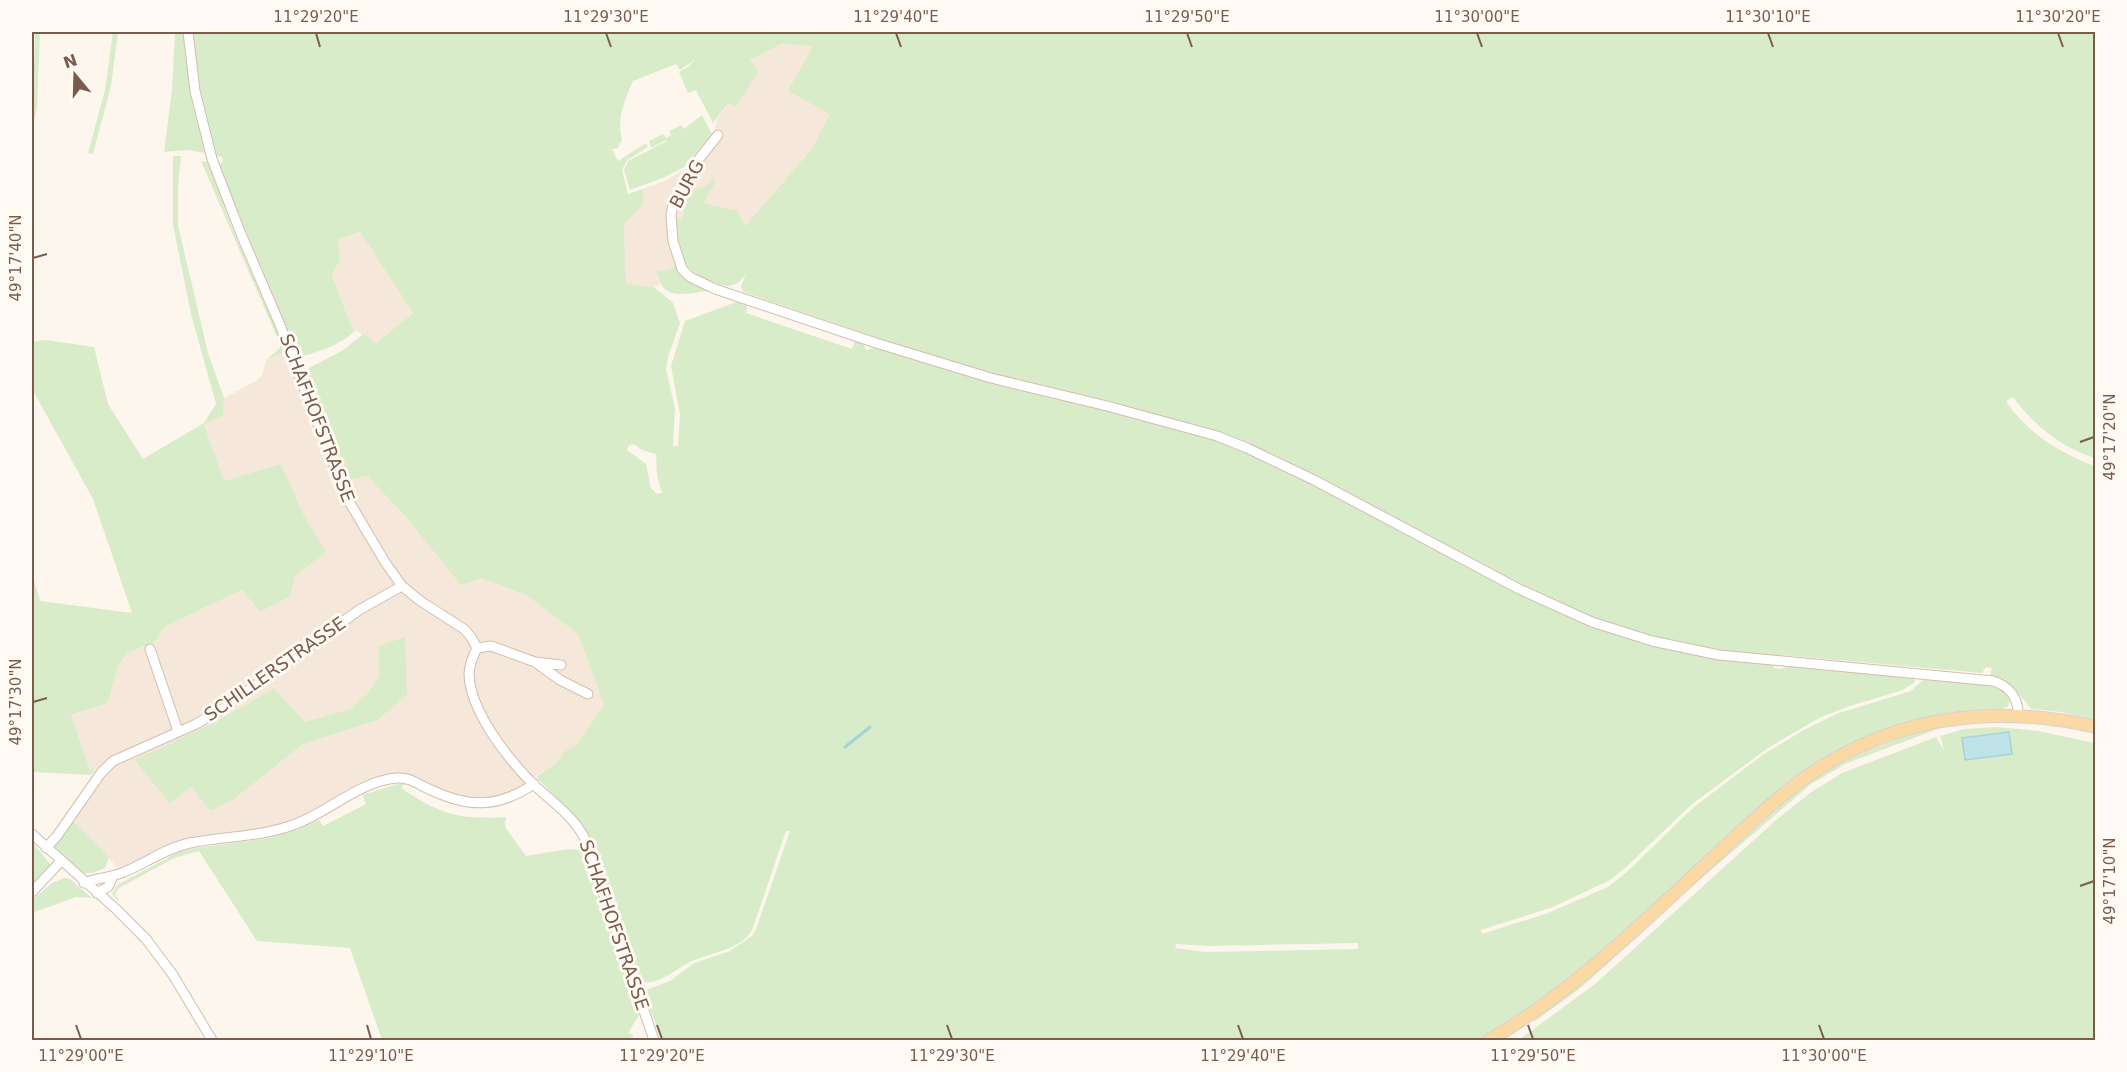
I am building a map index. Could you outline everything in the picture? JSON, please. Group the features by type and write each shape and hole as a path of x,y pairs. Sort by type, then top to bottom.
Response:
{"main road":[{"path":"1489,1041 1528,1017 1591,969 1772,805 1820,768 1866,744 1921,724 1967,716 2058,719 2096,727"}],"street":[{"name":"SCHAFHOFSTRASSE","path":"188,32 191,67 203,129 212,159 280,325 344,493 402,586 419,600 464,629 471,638 477,648 469,673 473,695 479,709 504,751 534,784 569,816 584,837 654,1041"},
{"name":"BURG","path":"718,135 695,164 670,216 673,241 682,269 690,277 715,289 876,343 991,378 1217,436 1314,480 1519,589 1592,622 1652,641 1719,655 1993,681 2003,685 2015,697 2018,716"},
{"name":"SCHILLERSTRASSE","path":"46,848 108,765 118,758 204,720 242,697 354,614 402,586"},
{"path":"477,648 492,646 535,662 561,665"},
{"path":"150,649 178,732"},
{"path":"535,662 560,680 588,694"},
{"path":"84,883 113,876 184,844 270,833 294,825 312,818 358,792 392,779 411,780 458,802 474,804 508,797 534,784"},
{"path":"32,834 135,928 162,959 212,1041"},
{"path":"32,892 61,861"},
{"path":"97,893 108,887 113,876"}],"shaded area":[{"path":"781,44 813,46 831,114 811,150 745,226 672,254 676,265 657,277 660,284 654,287 626,284 624,224 644,204 643,189 686,169 714,134 717,120 728,103 736,107 750,60"},
{"path":"360,232 413,313 376,343 352,328 332,274 340,260 338,239"},
{"path":"286,352 338,484 367,476 406,517 481,578 526,595 578,634 604,705 577,744 565,751 555,764 503,795 476,799 463,798 409,774 392,774 354,787 311,812 278,826 256,831 179,840 123,866 116,866 73,821 109,772 90,770 71,715 108,703 118,665 128,653 154,642 166,626 242,590 260,612 295,576 325,552 304,516 224,482 204,423 223,416 224,398 256,381 262,375 266,360","holes":["379,646 407,695 378,720 303,744 233,800 210,811 191,787 171,804 134,759 182,739 241,709 274,688 305,722 352,708 367,694 379,676"]}],"green space":[{"path":"35,32 40,32 37,106 32,131"},
{"path":"113,32 118,32 111,86 93,154 88,153 105,90"},
{"path":"175,32 183,32 191,98 205,153 188,150 164,152 172,90"},
{"path":"192,32 2095,32 2095,458 2071,448 2049,434 2013,397 2006,401 2024,423 2045,441 2095,466 2095,720 2061,712 2031,709 2014,689 1990,675 1992,668 1986,667 1982,673 1782,655 1773,664 1774,668 1790,666 1914,678 1915,682 1903,690 1819,718 1768,748 1691,805 1610,880 1553,907 1481,930 1482,934 1548,913 1608,887 1628,871 1694,807 1764,754 1836,714 1911,691 1925,678 1987,684 1998,688 2006,695 2010,703 2001,709 1977,710 1915,721 1876,734 1834,753 1603,952 1546,997 1480,1040 662,1040 643,991 670,981 694,963 730,951 752,936 790,831 786,831 753,928 748,935 734,946 692,961 661,979 640,982 588,833 536,777 555,764 565,751 577,744 604,705 578,634 526,595 481,578 461,585 406,517 367,476 343,482 309,389 312,387 307,369 342,351 363,334 376,343 413,313 360,232 338,239 340,260 332,275 352,328 355,330 345,339 324,349 303,356 296,352 219,166 223,161 222,157 216,156 211,140 201,94","holes":["781,44 813,46 788,91 830,114 811,150 745,226 737,211 703,203 716,181 713,179 708,185 684,194 676,206 685,213 681,219 674,216 680,254 688,267 706,279 728,286 736,284 746,275 741,286 743,292 879,338 877,347 866,350 863,343 856,339 852,349 746,313 748,303 739,301 685,321 671,366 680,414 678,446 673,446 675,409 666,369 680,323 673,303 654,287 626,284 624,224 644,204 643,189 628,194 622,170 627,160 648,147 646,143 618,161 612,149 618,148 622,140 620,124 622,110 633,81 676,64 680,70 696,59 679,72 688,93 696,90 713,123 728,103 736,107 758,72 750,60","634,444 642,450 656,454 657,475 662,493 657,494 651,488 646,464 627,450 629,445","1358,943 1358,949 1205,952 1175,948 1176,944 1209,946"]},
{"path":"702,115 712,134 684,167 630,190 624,170 628,161 667,141 651,148 649,141 663,134 666,138 671,135 669,131 681,125 684,129"},
{"path":"173,156 181,156 178,225 208,353 224,398 223,416 204,424 224,481 281,464 304,516 326,552 295,576 290,596 260,612 242,590 166,626 154,642 128,653 118,665 108,703 71,715 90,770 96,770 91,775 32,772 32,573 40,601 132,613 93,499 32,389 32,342 45,340 94,347 108,404 143,459 204,423 216,404 191,314 173,225"},
{"path":"201,161 208,162 232,228 286,352 266,360 280,348 280,344"},
{"path":"676,265 679,271 706,288 706,291 682,294 668,291 663,287 657,271 668,270"},
{"path":"405,637 407,695 378,720 303,744 233,800 210,811 191,787 170,804 134,759 206,726 274,688 305,722 352,708 367,694 379,676 379,646"},
{"path":"1997,727 2038,731 2095,743 2095,1040 1519,1040 1595,984 1775,821 1810,793 1842,773 1936,737 1944,750 1940,736 1964,729"},
{"path":"1931,729 1935,730 1845,764 1811,784 1696,883 1708,868 1809,782 1868,751"},
{"path":"405,784 401,788 427,804 450,813 475,817 506,817 505,827 526,856 568,849 581,850 639,1015 628,1033 634,1035 630,1040 382,1040 350,948 257,941 199,851 174,858 119,888 115,894 120,903 112,894 117,885 179,852 269,838 319,820 323,826 366,804 362,795"},
{"path":"73,821 109,857 105,868 93,873 84,873 54,848"},
{"path":"32,842 51,865 32,887"},
{"path":"64,878 70,879 92,898 76,897 32,913 32,900 52,883"},
{"path":"1610,959 1613,959 1578,990 1533,1021"}],"water":[{"path":"2009,732 2012,754 1965,760 1962,738"}],"waterway":[{"path":"845,747 870,727"}]}
